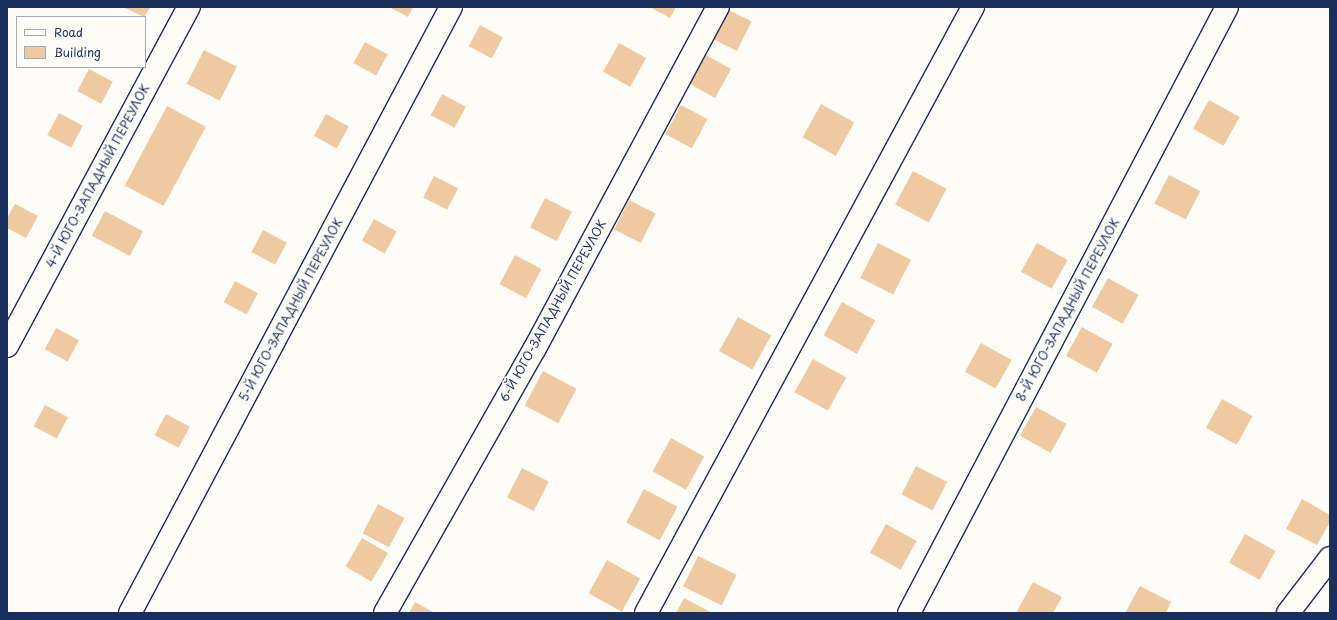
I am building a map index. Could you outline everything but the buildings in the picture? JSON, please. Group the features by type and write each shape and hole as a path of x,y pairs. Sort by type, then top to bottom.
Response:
{"street":[{"name":"4-Й ЮГО-ЗАПАДНЫЙ ПЕРЕУЛОК","path":"7,346 189,7"},
{"name":"5-Й ЮГО-ЗАПАДНЫЙ ПЕРЕУЛОК","path":"130,613 451,7"},
{"name":"6-Й ЮГО-ЗАПАДНЫЙ ПЕРЕУЛОК","path":"385,613 534,350 718,7"},
{"path":"646,613 973,7"},
{"name":"8-Й ЮГО-ЗАПАДНЫЙ ПЕРЕУЛОК","path":"909,613 1227,7"},
{"path":"1288,613 1330,558"}]}
